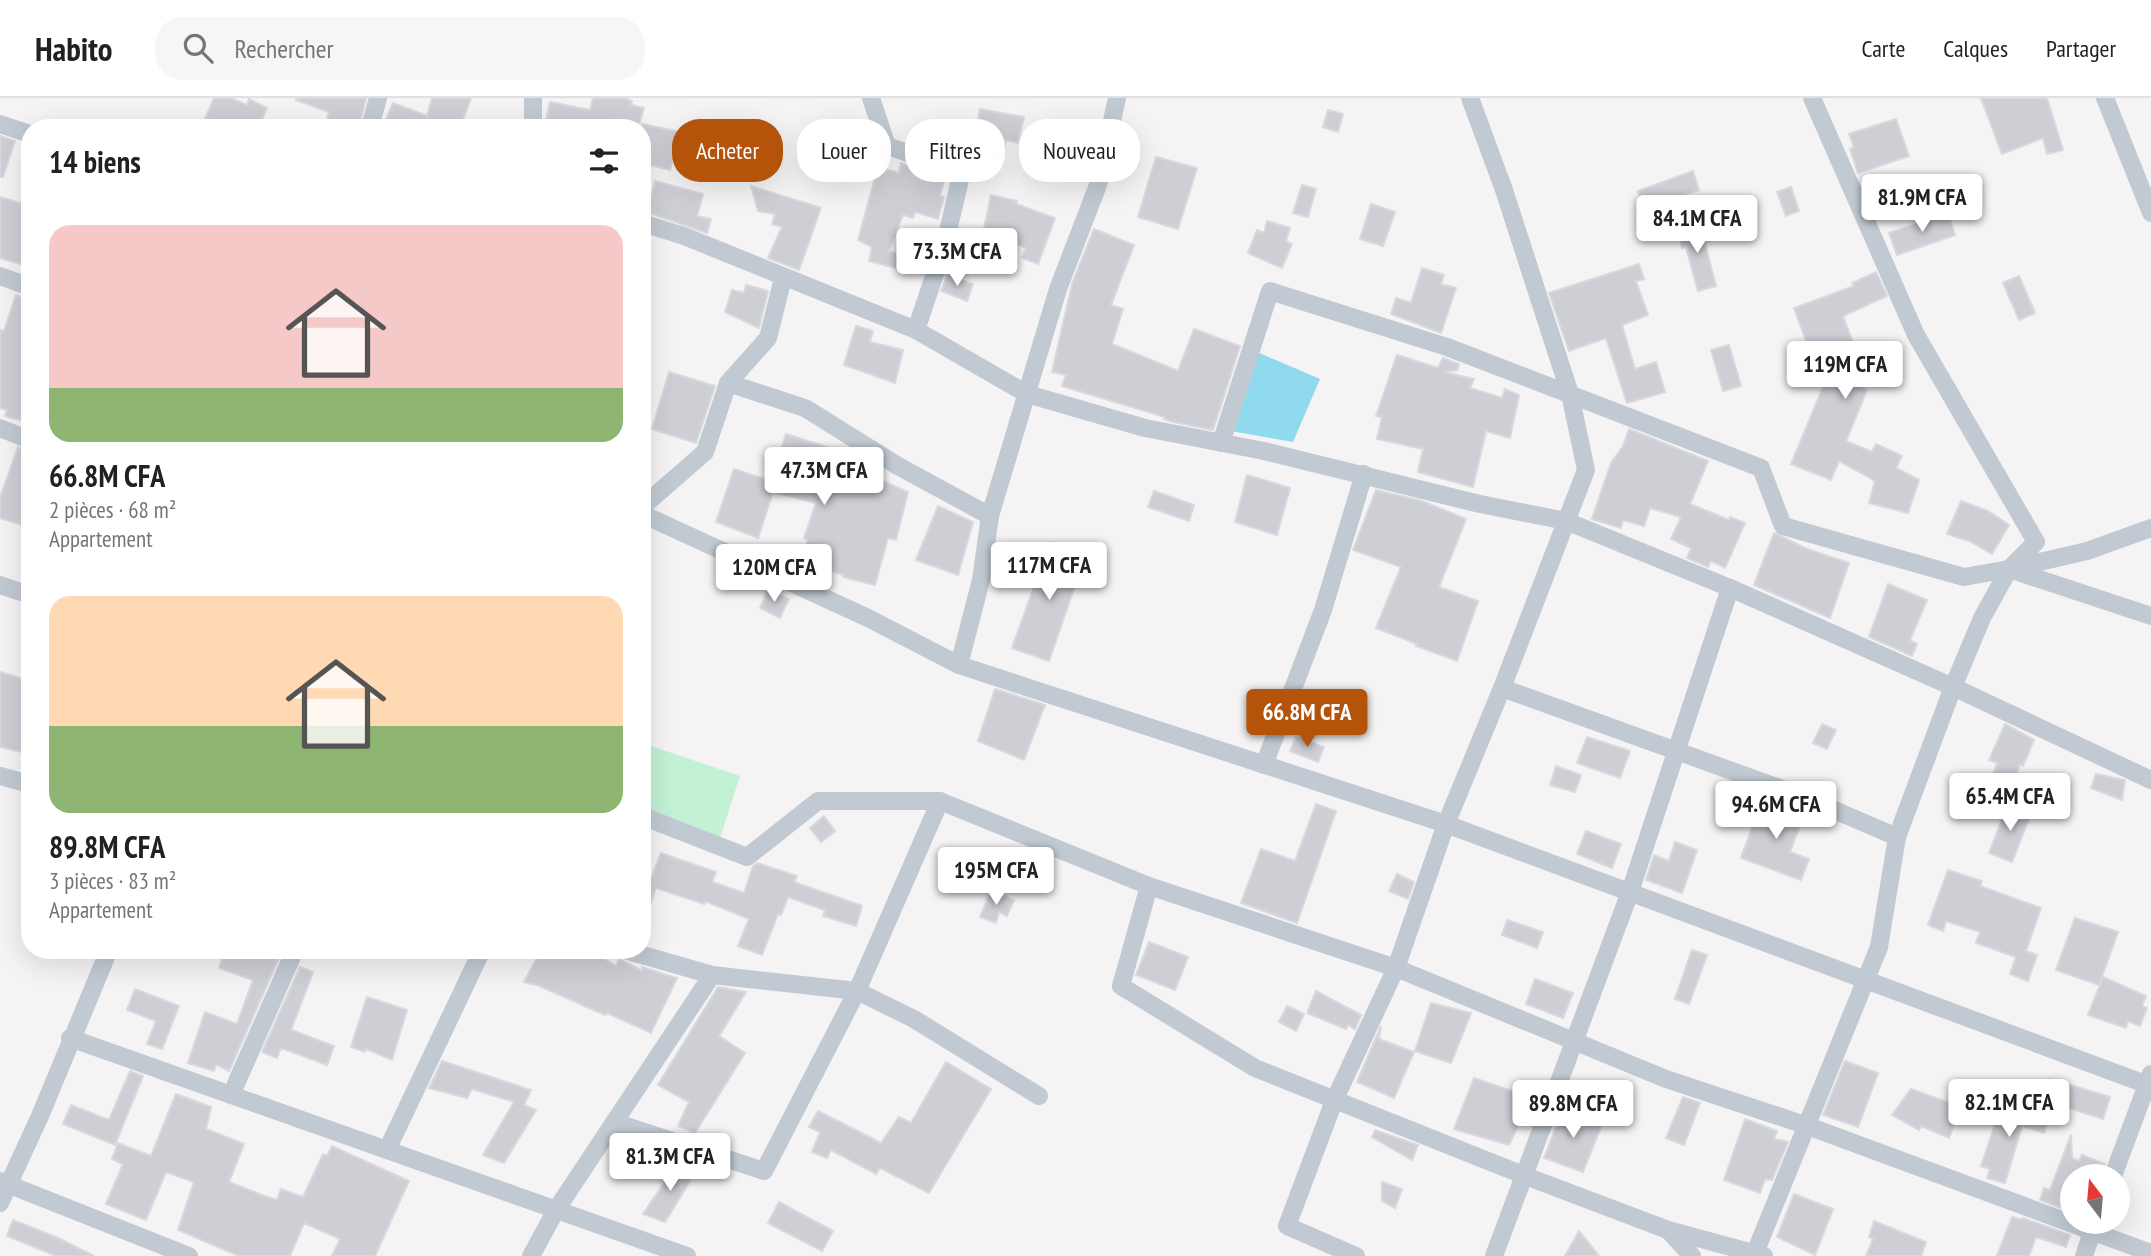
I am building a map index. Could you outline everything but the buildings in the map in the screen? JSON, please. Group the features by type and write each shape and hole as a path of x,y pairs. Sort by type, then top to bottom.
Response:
{"street":[{"path":"372,119 378,98"},
{"path":"533,98 533,119"},
{"path":"871,98 887,146 962,171 945,244 916,330"},
{"path":"959,665 981,580 990,516 1058,289 1098,185 1117,98"},
{"path":"1356,1256 1287,1226 1334,1101 1396,968 1446,824 1503,688 1586,470 1570,394 1504,190 1470,98"},
{"path":"1149,886 1121,986 1255,1068 1668,1230 1760,1254 1805,1125 1878,947 1897,837 1952,687 1982,618 2010,569 2036,542 1916,335 1812,98"},
{"path":"2105,98 2151,213"},
{"path":"0,124 21,131"},
{"path":"651,226 684,236 916,330 1027,394 1145,428 1364,474 1480,504 1566,521 1730,588 2151,780"},
{"path":"0,276 21,284"},
{"path":"651,499 705,452 728,383 768,338 783,278"},
{"path":"1221,443 1270,291 1447,347 1761,468 1783,526 1964,577 2087,551 2151,528"},
{"path":"728,383 805,408 898,466 990,516"},
{"path":"0,428 21,436"},
{"path":"1264,765 1323,610 1364,474"},
{"path":"651,518 868,618 959,665 1446,824 1863,980 2150,1081 2118,1164"},
{"path":"2010,569 2151,616"},
{"path":"0,585 21,591"},
{"path":"1494,1256 1630,892 1730,588"},
{"path":"1503,688 1804,797 1897,837"},
{"path":"0,776 21,782"},
{"path":"651,820 747,857 818,800 940,801 1149,886 1396,968 1666,1079 2060,1214"},
{"path":"614,1122 764,1171 857,991 940,801"},
{"path":"651,957 712,975 857,991 914,1019 1039,1096"},
{"path":"0,1203 4,1183 40,1116 105,959"},
{"path":"231,1095 291,959"},
{"path":"387,1150 478,959"},
{"path":"531,1256 556,1210 712,975"},
{"path":"71,1038 687,1256"},
{"path":"4,1183 189,1256"},
{"path":"1668,1230 1692,1256"},
{"path":"2084,1256 2091,1234"},
{"path":"2110,1234 2151,1253"}],"green space":[{"path":"651,746 740,776 719,841 651,818"}],"water":[{"path":"1257,352 1320,379 1293,442 1231,431"}]}
